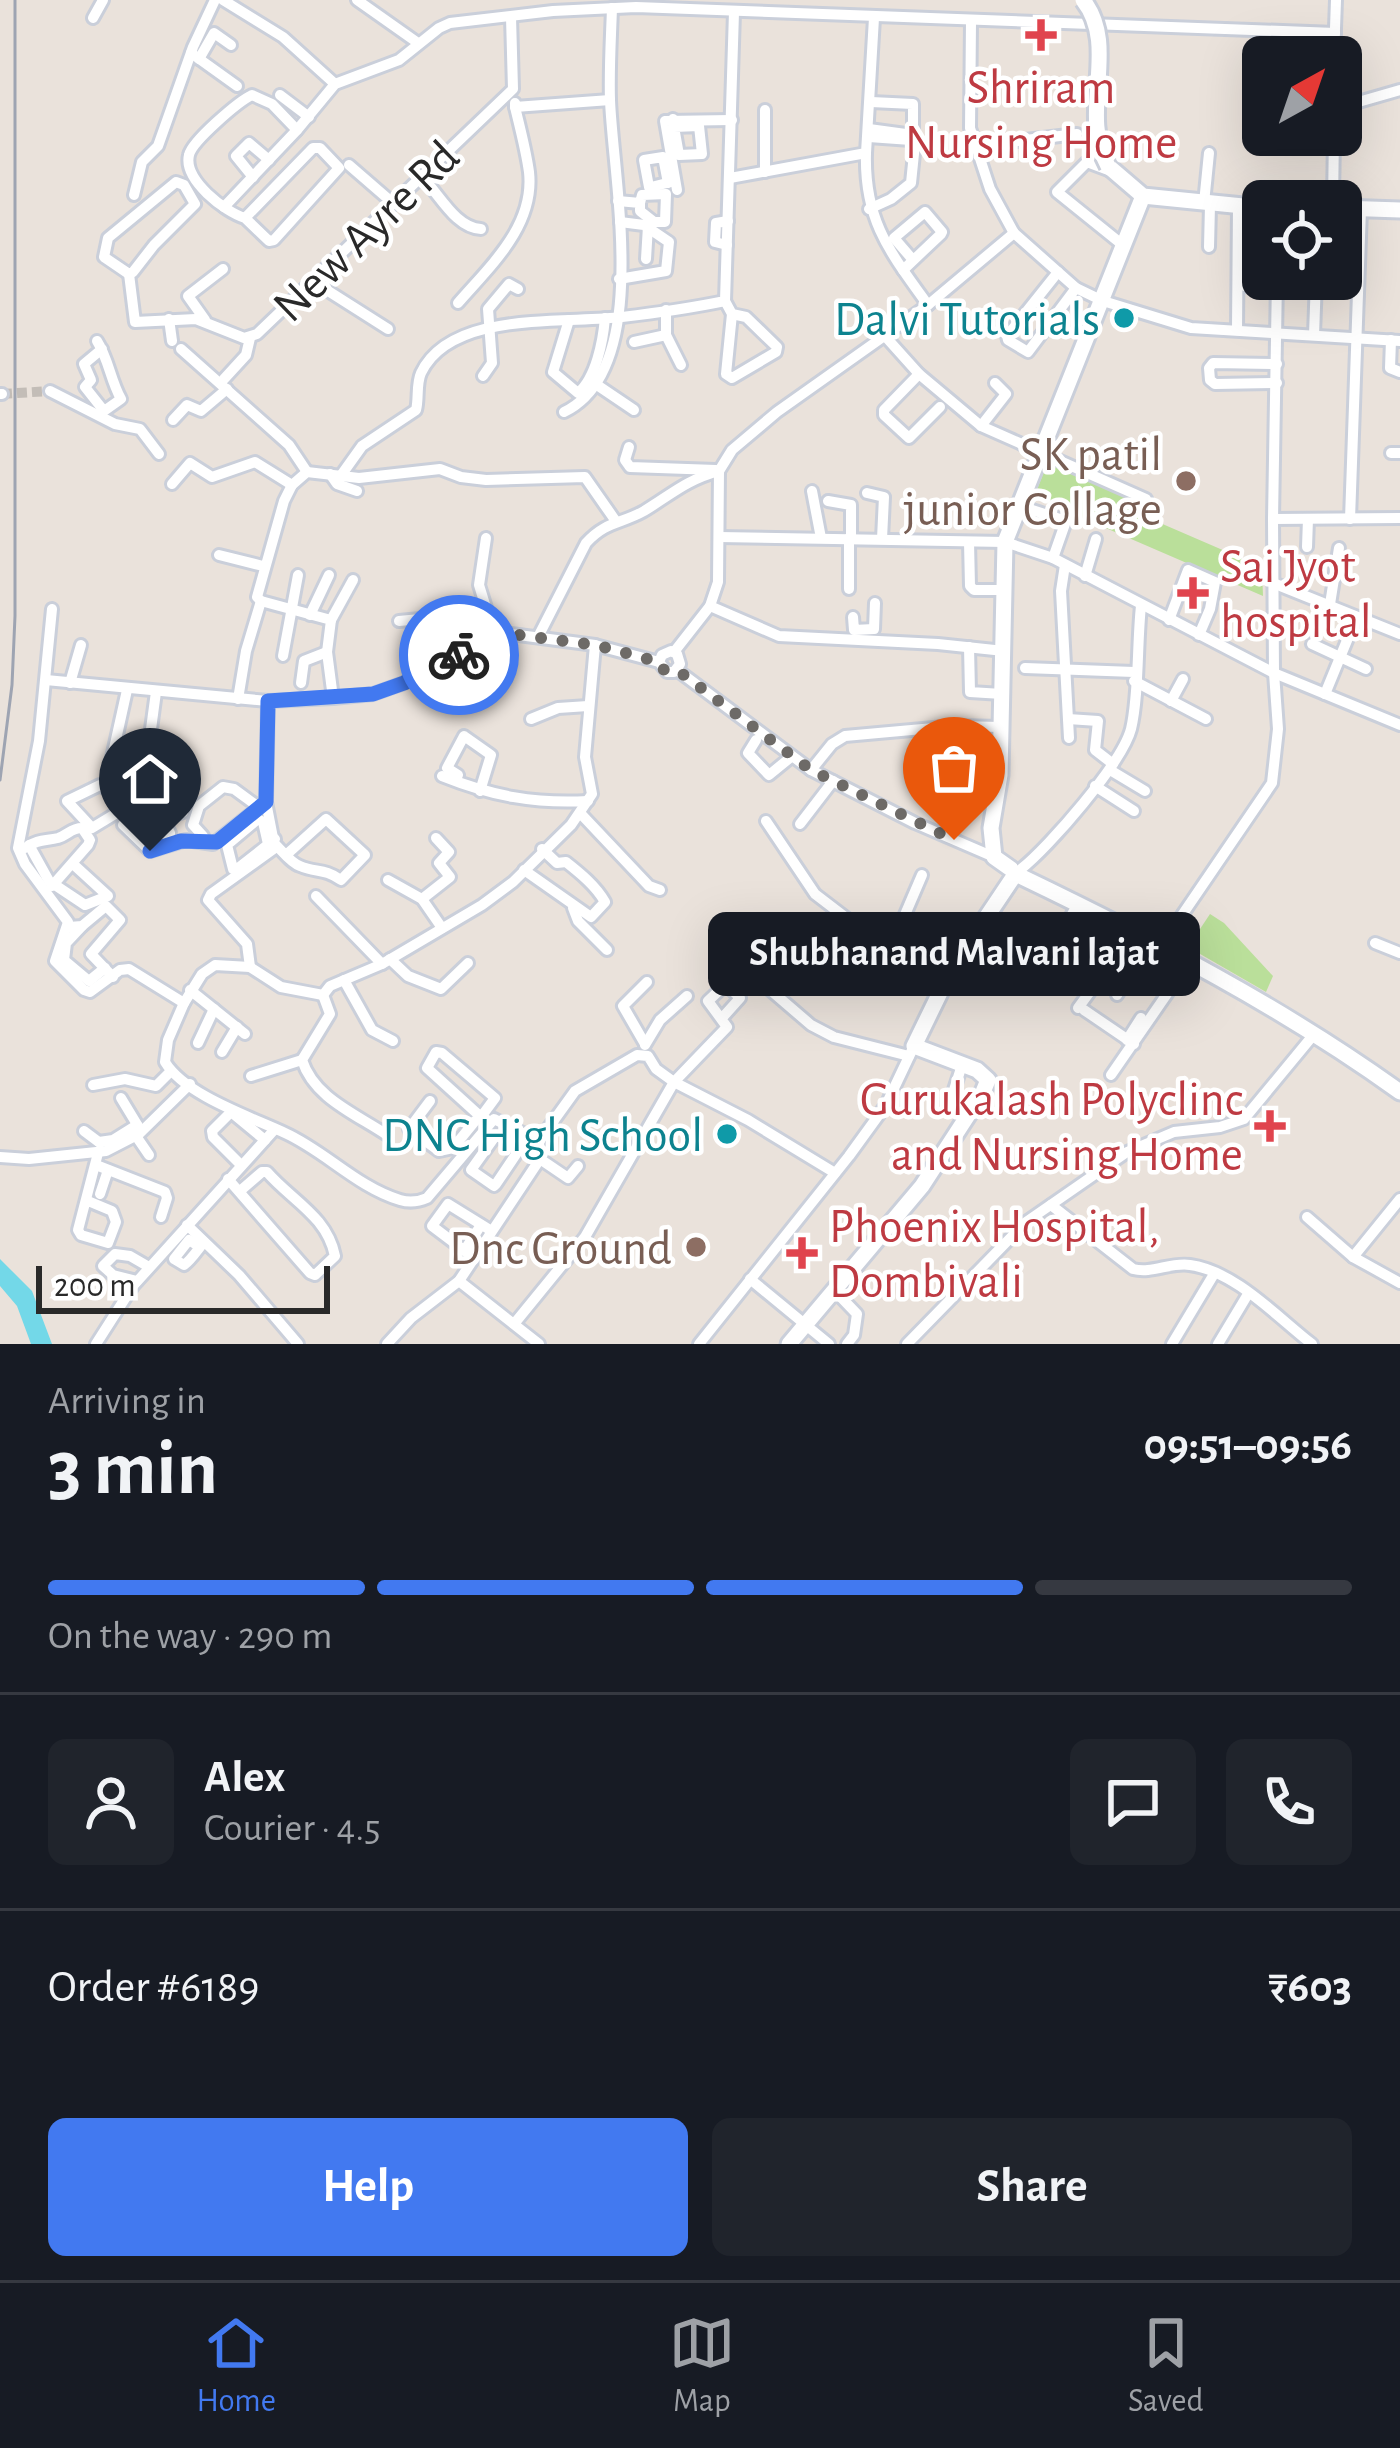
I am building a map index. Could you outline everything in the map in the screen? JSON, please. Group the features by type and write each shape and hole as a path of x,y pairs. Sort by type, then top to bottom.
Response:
{"street":[{"path":"93,18 103,0"},
{"path":"134,195 142,162 158,146 219,0 283,38 335,84"},
{"path":"357,0 418,43"},
{"path":"1083,0 1097,25 1094,130 1109,168"},
{"path":"1335,36 1336,0"},
{"path":"224,207 335,84 399,60 445,25 512,17 554,5 672,4 971,22 1335,33"},
{"path":"732,7 724,301 732,314 725,374 732,378 776,352 777,346 746,317 732,314"},
{"path":"569,320 553,375 578,393 586,387 611,318 619,279 620,222 610,100 612,8"},
{"path":"458,303 515,236 522,221 530,177 515,106 512,17"},
{"path":"874,17 865,187 869,209 928,305"},
{"path":"971,22 970,128 990,189 1014,232 1076,288 1191,328 1395,340 1390,368 1400,372"},
{"path":"195,56 214,33 231,45"},
{"path":"195,56 237,86"},
{"name":"New Ayre Rd","path":"129,274 135,322 207,322 250,338 314,283 514,89"},
{"path":"1362,101 1400,91"},
{"path":"244,218 313,148 320,148 339,167 269,241 197,180 188,163 191,149 252,95 272,104 297,130"},
{"path":"280,95 308,117"},
{"path":"515,106 610,100"},
{"path":"869,133 913,135 915,108 913,104 871,102"},
{"path":"765,110 765,172"},
{"path":"674,185 665,121 732,120"},
{"path":"869,133 915,144 911,183 869,209"},
{"path":"974,146 1078,134"},
{"path":"253,176 236,156 252,143 269,160"},
{"path":"730,178 866,152"},
{"path":"1209,153 1204,170 1209,248"},
{"path":"1124,246 1057,193 1087,162 1109,168 1142,196 1242,207"},
{"path":"349,165 394,204"},
{"path":"421,176 462,223 472,230 481,229"},
{"path":"181,182 196,203 129,274 104,257 108,238 181,182"},
{"path":"994,856 1005,542 1142,196"},
{"path":"618,201 640,203"},
{"path":"1238,207 1240,330"},
{"path":"1362,209 1400,210"},
{"path":"903,270 943,232 925,212 894,238 913,260"},
{"path":"619,279 667,270 669,242 648,226 620,222"},
{"path":"646,259 648,226"},
{"path":"539,635 586,543 615,520 640,514 681,484 719,471 747,436 928,305 1014,232"},
{"path":"207,322 188,296 223,269"},
{"path":"1058,272 1007,335 1008,340 1028,352 1076,288"},
{"path":"314,283 388,329"},
{"path":"483,376 492,363 490,317 498,296 511,284 518,289"},
{"path":"485,286 498,296"},
{"path":"1240,330 1244,300"},
{"path":"1118,994 1272,783 1278,729 1273,583 1277,300"},
{"path":"1314,335 1315,300"},
{"path":"1350,519 1358,300"},
{"path":"357,490 337,484 336,474 362,446 416,410 422,371 442,350 490,317 611,318 724,301"},
{"path":"666,310 666,335 681,365"},
{"path":"564,412 597,385 616,336 611,318"},
{"path":"169,319 177,345 289,445 307,472"},
{"path":"634,342 666,335"},
{"path":"884,335 919,374 981,426 1146,499"},
{"path":"173,420 187,405 201,411 247,355 250,338"},
{"path":"100,345 109,361 108,378 122,399 104,411 85,387 92,380 84,364 100,345"},
{"path":"1277,364 1211,365 1212,382 1277,383"},
{"path":"919,374 884,415 909,438 940,407"},
{"path":"981,426 1006,394 994,383"},
{"path":"1238,383 1238,398"},
{"path":"597,385 634,410"},
{"path":"50,391 115,424 140,430 159,454"},
{"path":"629,447 625,460 630,466 719,471"},
{"path":"172,484 190,463 215,477 255,462 292,485"},
{"path":"238,698 261,602 256,589 263,566 292,485 307,472 382,477 440,469 486,480 585,477 615,520"},
{"path":"659,662 664,653 674,652 710,606 718,582 719,471"},
{"path":"812,491 821,538"},
{"path":"867,493 883,495 883,534"},
{"path":"828,501 851,505 849,590"},
{"path":"1020,506 1066,520 1053,558"},
{"path":"1273,519 1400,518"},
{"path":"1307,547 1308,519"},
{"path":"867,529 1005,542 1053,558 1274,673 1400,725"},
{"path":"719,537 883,534"},
{"path":"487,538 479,585 495,638"},
{"path":"1082,574 1093,541"},
{"path":"970,542 970,586 1005,590"},
{"path":"1330,604 1340,548"},
{"path":"219,555 263,566"},
{"path":"1066,565 1061,591 1069,738"},
{"path":"1169,620 1188,570 1211,579 1215,582 1210,609 1199,635"},
{"path":"283,656 298,575"},
{"path":"310,615 329,575"},
{"path":"333,698 327,652 331,620 352,580"},
{"path":"1273,583 1400,634"},
{"path":"261,602 331,620"},
{"path":"865,636 875,629 875,603"},
{"path":"710,606 779,636 865,636 1004,651"},
{"path":"699,1344 886,1105 952,970 1016,873 1044,851 1111,767 1130,730 1141,606"},
{"path":"52,609 24,849 44,891 75,926"},
{"path":"853,617 854,629 865,636"},
{"path":"399,621 420,619 467,650"},
{"path":"46,680 268,701 333,698 373,694 404,683 495,638 539,635 659,662 667,672 677,670 811,770 915,823 994,856 1076,916 1156,943 1315,1033 1400,1092"},
{"path":"1325,694 1348,638"},
{"path":"1312,644 1366,669"},
{"path":"70,683 81,645"},
{"path":"483,1121 427,1068 436,1052 442,1052 495,1098 483,1121 428,1198 407,1202 224,1107 170,1072 165,1052 190,990 215,965 250,967 281,987 323,994 482,905 521,873 580,814 593,788 585,757 596,645"},
{"path":"969,647 970,692 1002,694"},
{"path":"301,683 304,661 327,652"},
{"path":"674,652 680,660 677,670"},
{"path":"1025,668 1134,677 1206,719"},
{"path":"1171,700 1183,680"},
{"path":"127,690 111,762 114,766 180,769 183,812 163,819"},
{"path":"125,808 92,828 67,800 100,785 116,795 154,842 170,833 149,796 144,769 156,692"},
{"path":"250,967 247,944 208,900 268,857 273,842 263,805 268,701"},
{"path":"531,719 558,708 587,706"},
{"path":"1068,719 1098,721 1095,750 1145,791"},
{"path":"811,770 845,736 1001,727"},
{"path":"461,737 477,742 491,755 481,788 447,770 461,737"},
{"path":"756,740 748,753 769,775 791,757"},
{"path":"442,776 524,802 588,801"},
{"path":"800,824 832,781"},
{"path":"1095,786 1134,812"},
{"path":"202,836 193,825 199,806 223,788 263,805"},
{"path":"123,825 150,851 181,841 212,844 263,805"},
{"path":"580,814 649,886 661,890"},
{"path":"226,815 236,827"},
{"path":"273,842 233,869 227,845 258,819 273,842 297,865 323,869 341,880 365,855 326,819 286,854"},
{"path":"766,821 815,894 862,930 952,970"},
{"path":"24,849 75,827 82,828 89,842 44,891"},
{"path":"422,899 450,877 439,863 449,852 436,838"},
{"path":"24,849 49,881 87,906 108,896 73,864"},
{"path":"521,873 595,916 605,902 602,896 584,875 542,849"},
{"path":"521,873 575,909 578,920 608,950"},
{"path":"892,944 922,875"},
{"path":"388,880 422,899 442,928"},
{"path":"316,896 408,976 441,989 468,964"},
{"path":"109,972 92,954 121,920 106,906 75,926 55,952 58,965 90,992 109,972 129,968 184,1004"},
{"path":"1061,933 1076,916"},
{"path":"1130,1042 1081,1009 1133,933"},
{"path":"1375,943 1400,953"},
{"path":"1130,1042 1189,962"},
{"path":"741,987 754,976 811,1024 834,1037 962,1065 988,1080 922,1186 839,1300 806,1324 789,1344"},
{"path":"344,980 372,1030 393,1041"},
{"path":"647,982 623,1006 644,1049 674,1082 836,1173"},
{"path":"190,990 241,1030 222,1052"},
{"path":"250,1076 302,1060 330,1014 323,994"},
{"path":"504,1131 472,1170 493,1186 575,1090 644,1049 660,1020 687,996"},
{"path":"197,1039 211,1007"},
{"path":"514,1324 585,1237 674,1082 725,1030 722,1018"},
{"path":"1111,1075 1141,1018"},
{"path":"907,1344 1026,1222 1126,1152 1180,1130 1220,1127 1244,1119 1315,1033"},
{"path":"302,1060 322,1094 387,1136"},
{"path":"953,1093 962,1065"},
{"path":"93,1085 125,1079 157,1086 170,1072"},
{"path":"0,1157 102,1156 190,1084"},
{"path":"121,1098 149,1155"},
{"path":"430,1101 409,1129 439,1151 458,1151"},
{"path":"451,1102 483,1121 498,1120 504,1131 529,1143 540,1159 568,1178 578,1166"},
{"path":"241,1166 212,1131 232,1112 265,1140"},
{"path":"96,1344 137,1281 275,1130"},
{"path":"84,1131 102,1156 165,1192 160,1217"},
{"path":"100,1194 102,1156"},
{"path":"88,1201 102,1156"},
{"path":"387,1344 411,1318 459,1281 486,1227 540,1159"},
{"path":"228,1179 310,1274 315,1275 335,1256 323,1227 301,1200 288,1196 266,1172 240,1191"},
{"path":"1353,1257 1400,1199"},
{"path":"469,1254 432,1226 448,1204 486,1227"},
{"path":"1051,1205 1137,1271 1187,1264 1214,1274 1312,1344"},
{"path":"1307,1217 1353,1257 1400,1283"},
{"path":"187,1225 239,1275 298,1344"},
{"path":"137,1281 103,1268 110,1256 128,1255 149,1267"},
{"path":"123,1277 136,1259"},
{"path":"1172,1344 1214,1274"},
{"path":"751,1279 829,1344"},
{"path":"459,1281 539,1344"},
{"path":"1217,1344 1248,1294"},
{"path":"839,1300 855,1310 857,1320 847,1344"}],"green space":[{"path":"1049,459 1143,501 1144,516 1262,567 1263,596 1034,497"},
{"path":"995,910 1052,938 1027,984 993,980 969,957"},
{"path":"1210,914 1273,976 1266,992 1188,947"}],"water":[{"path":"0,1259 32,1291 52,1344 31,1344 17,1306 0,1286"}],"tunnel":[{"path":"2,394 50,391"}],"railway":[{"path":"0,780 15,616 15,0"}],"way so far":[{"path":"459,655 511,634 596,645 659,662 664,670 677,670 811,770 954,840"}],"place":[{"name":"Shriram Nursing Home","path":"1041,35"},
{"name":"Dalvi Tutorials","path":"1124,318"},
{"name":"SK patil junior Collage","path":"1186,481"},
{"name":"Sai Jyot hospital","path":"1193,593"},
{"name":"Shubhanand Malvani lajat","path":"954,840"},
{"name":"Gurukalash Polyclinc and Nursing Home","path":"1270,1126"},
{"name":"DNC High School","path":"727,1134"},
{"name":"Dnc Ground","path":"696,1247"},
{"name":"Phoenix Hospital, Dombivali","path":"802,1253"}],"route":[{"path":"150,851 181,841 217,842 266,802 268,701 373,694 459,655"}]}
